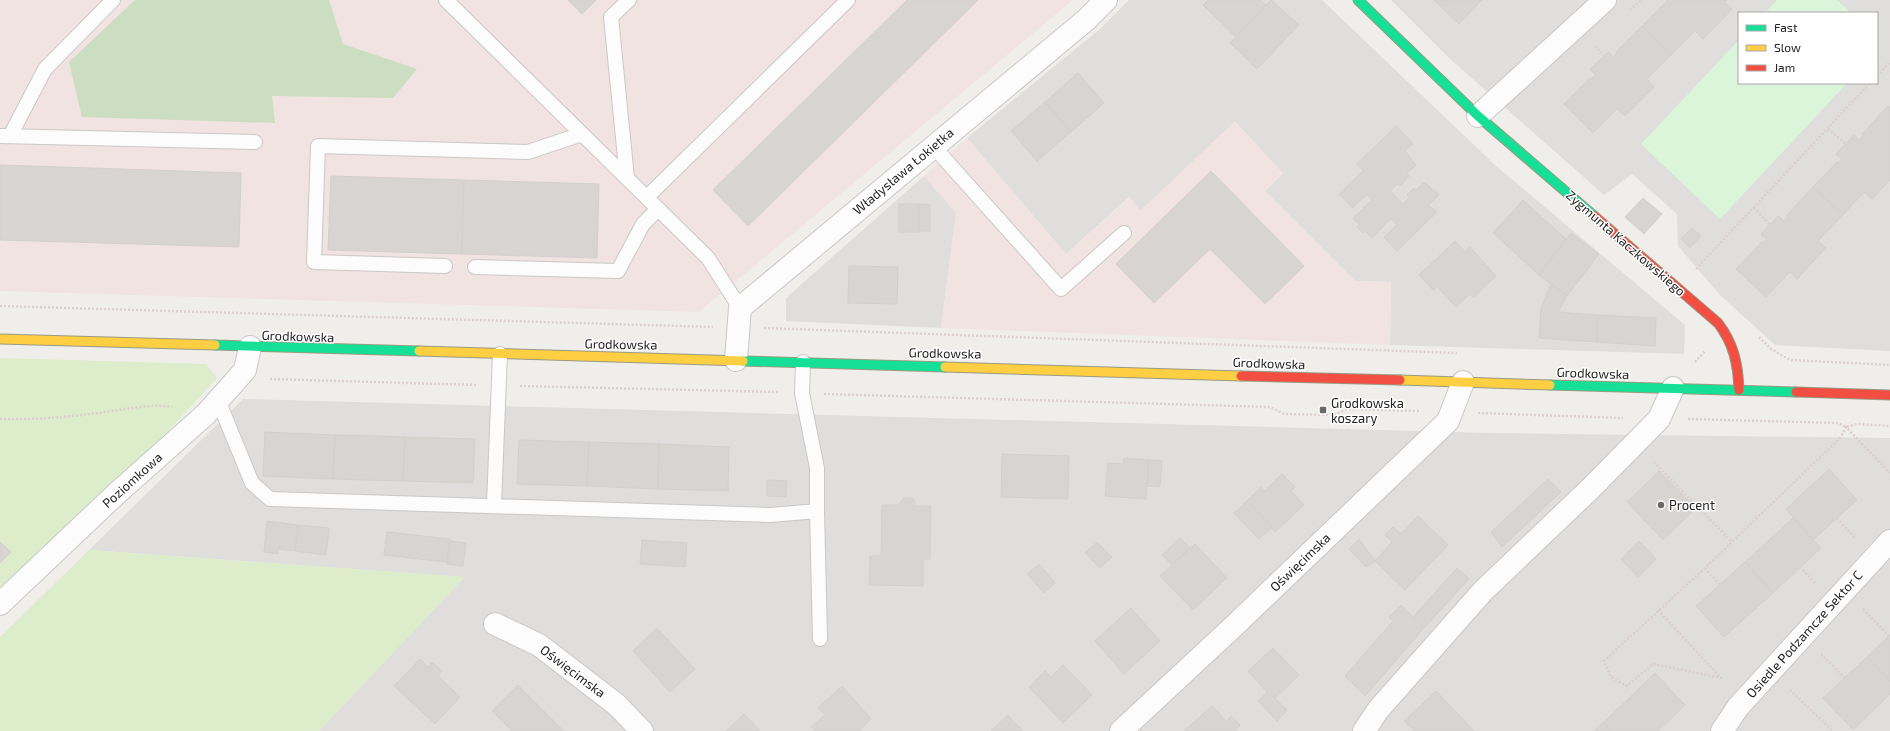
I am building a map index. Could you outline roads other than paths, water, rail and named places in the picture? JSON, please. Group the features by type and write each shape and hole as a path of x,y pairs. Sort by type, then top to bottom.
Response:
{"main road":[{"name":"Zygmunta Kaczkowskiego","path":"1358,0 1478,116 1718,322 1730,338 1738,362 1738,390"},
{"name":"Grodkowska","path":"0,339 1890,395"}],"street":[{"name":"Władysława Łokietka","path":"739,318 933,146 1086,20 1106,0"},
{"path":"1478,116 1605,0"},
{"path":"736,360 739,318"},
{"name":"Poziomkowa","path":"0,604 115,494 212,407 244,370 250,347"},
{"name":"Oświęcimska","path":"1121,731 1234,626 1448,421 1462,382"},
{"path":"1364,731 1378,710 1483,591 1590,489 1659,419 1673,388"},
{"name":"Osiedle Podzamcze Sektor C","path":"1722,731 1743,701 1890,541"},
{"name":"Oświęcimska","path":"495,624 539,645 617,705 642,731"}],"lane":[{"path":"113,0 45,69 5,136 255,142"},
{"path":"446,0 708,258 739,318"},
{"path":"627,178 611,17 629,0"},
{"path":"646,197 848,0"},
{"path":"445,266 314,262 318,146 528,152 582,134"},
{"path":"933,146 1061,289 1124,233"},
{"path":"475,267 618,272 643,224 658,209"},
{"path":"494,505 500,354"},
{"path":"803,362 802,393 816,468 820,639"},
{"path":"212,407 252,483 270,499 771,514 817,511"}],"place":[{"name":"Grodkowska koszary","path":"1323,410"},
{"name":"Procent","path":"1661,505"}]}
